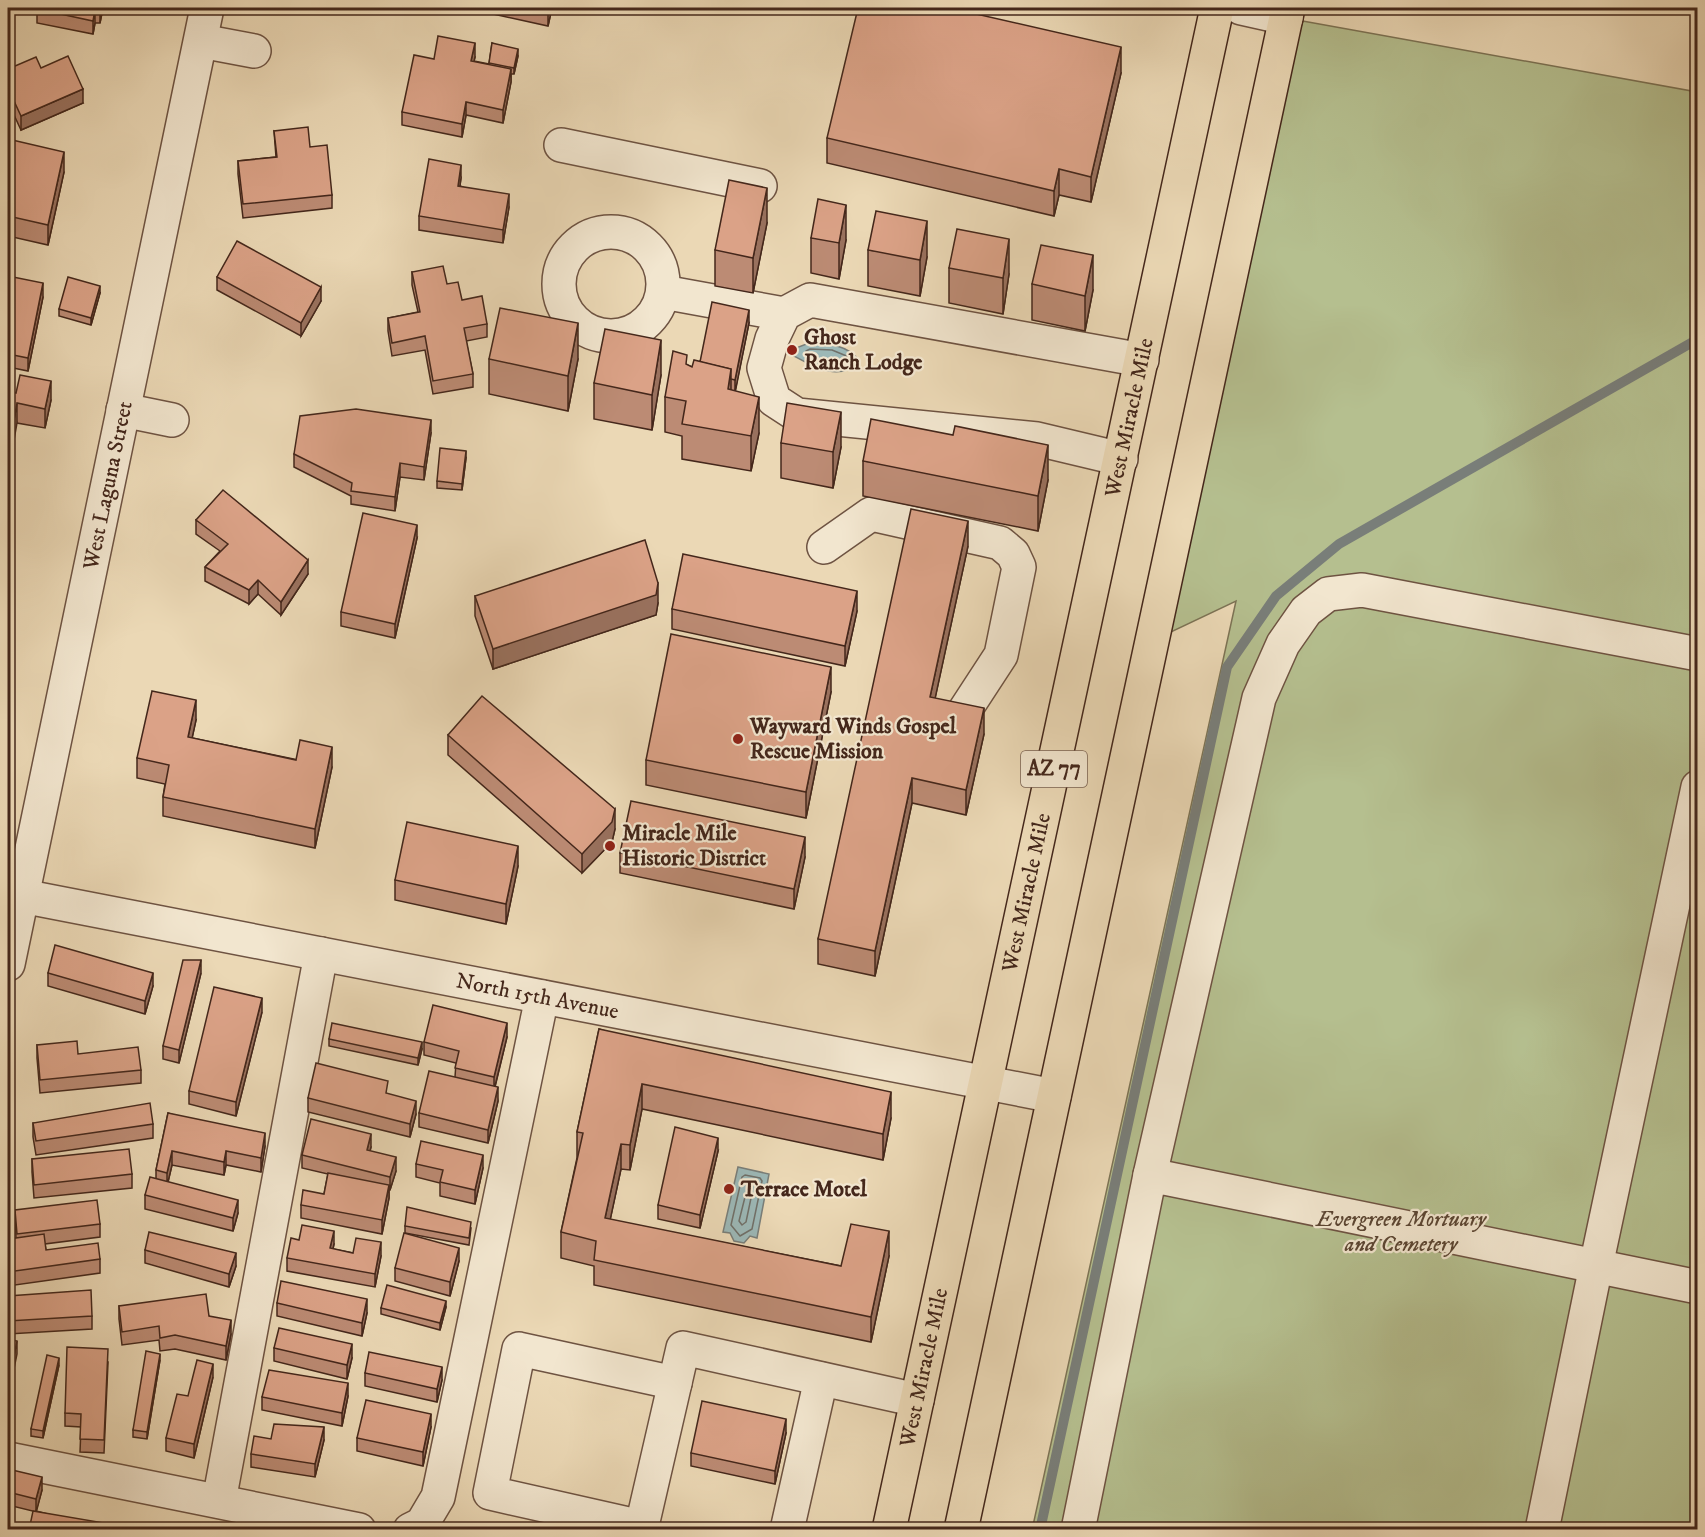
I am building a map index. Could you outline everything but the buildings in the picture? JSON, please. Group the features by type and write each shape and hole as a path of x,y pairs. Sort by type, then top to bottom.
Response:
{"highway":[{"name":"West Miracle Mile","path":"890,1530 984,1083 1217,8"},
{"name":"AZ 77","path":"961,1530 1287,13"}],"street":[{"name":"West Laguna Street","path":"8,964 207,8"},
{"path":"1240,8 1287,13"},
{"path":"201,40 254,51"},
{"path":"561,145 760,186"},
{"path":"663,292 784,314"},
{"path":"1121,459 1037,439 797,415 774,400 764,368 772,339 784,314 810,300 1142,360"},
{"path":"123,410 172,420"},
{"path":"825,548 871,514 1000,543 1013,554 1019,567 1001,655 954,727"},
{"path":"1078,1530 1150,1175 1259,698 1283,644 1306,611 1328,594 1362,590 1698,654"},
{"path":"1542,1530 1698,787"},
{"name":"North 15th Avenue","path":"22,896 1054,1096"},
{"path":"219,1501 321,954"},
{"path":"417,1528 438,1497 542,997"},
{"path":"1150,1175 1698,1287"},
{"path":"675,1383 519,1349 490,1493 641,1528 675,1383 683,1348 917,1400"},
{"path":"787,1530 821,1379"},
{"path":"8,1459 359,1530"}],"green space":[{"name":"Evergreen Mortuary and Cemetery","path":"1286,18 1697,92 1697,1529 1032,1530 1236,601 1152,641"}],"water":[{"path":"809,343 842,348 859,360 844,371 836,372 819,368 794,356 796,348"},
{"path":"738,1167 769,1174 757,1238 750,1236 744,1243 734,1241 730,1233 723,1232"}],"waterway":[{"path":"1040,1530 1227,667 1276,596 1339,544 1698,339"}],"place":[{"name":"Ghost Ranch Lodge","path":"792,350"},
{"name":"Wayward Winds Gospel Rescue Mission","path":"738,739"},
{"name":"Miracle Mile Historic District","path":"610,846"},
{"name":"Terrace Motel","path":"729,1189"}]}
